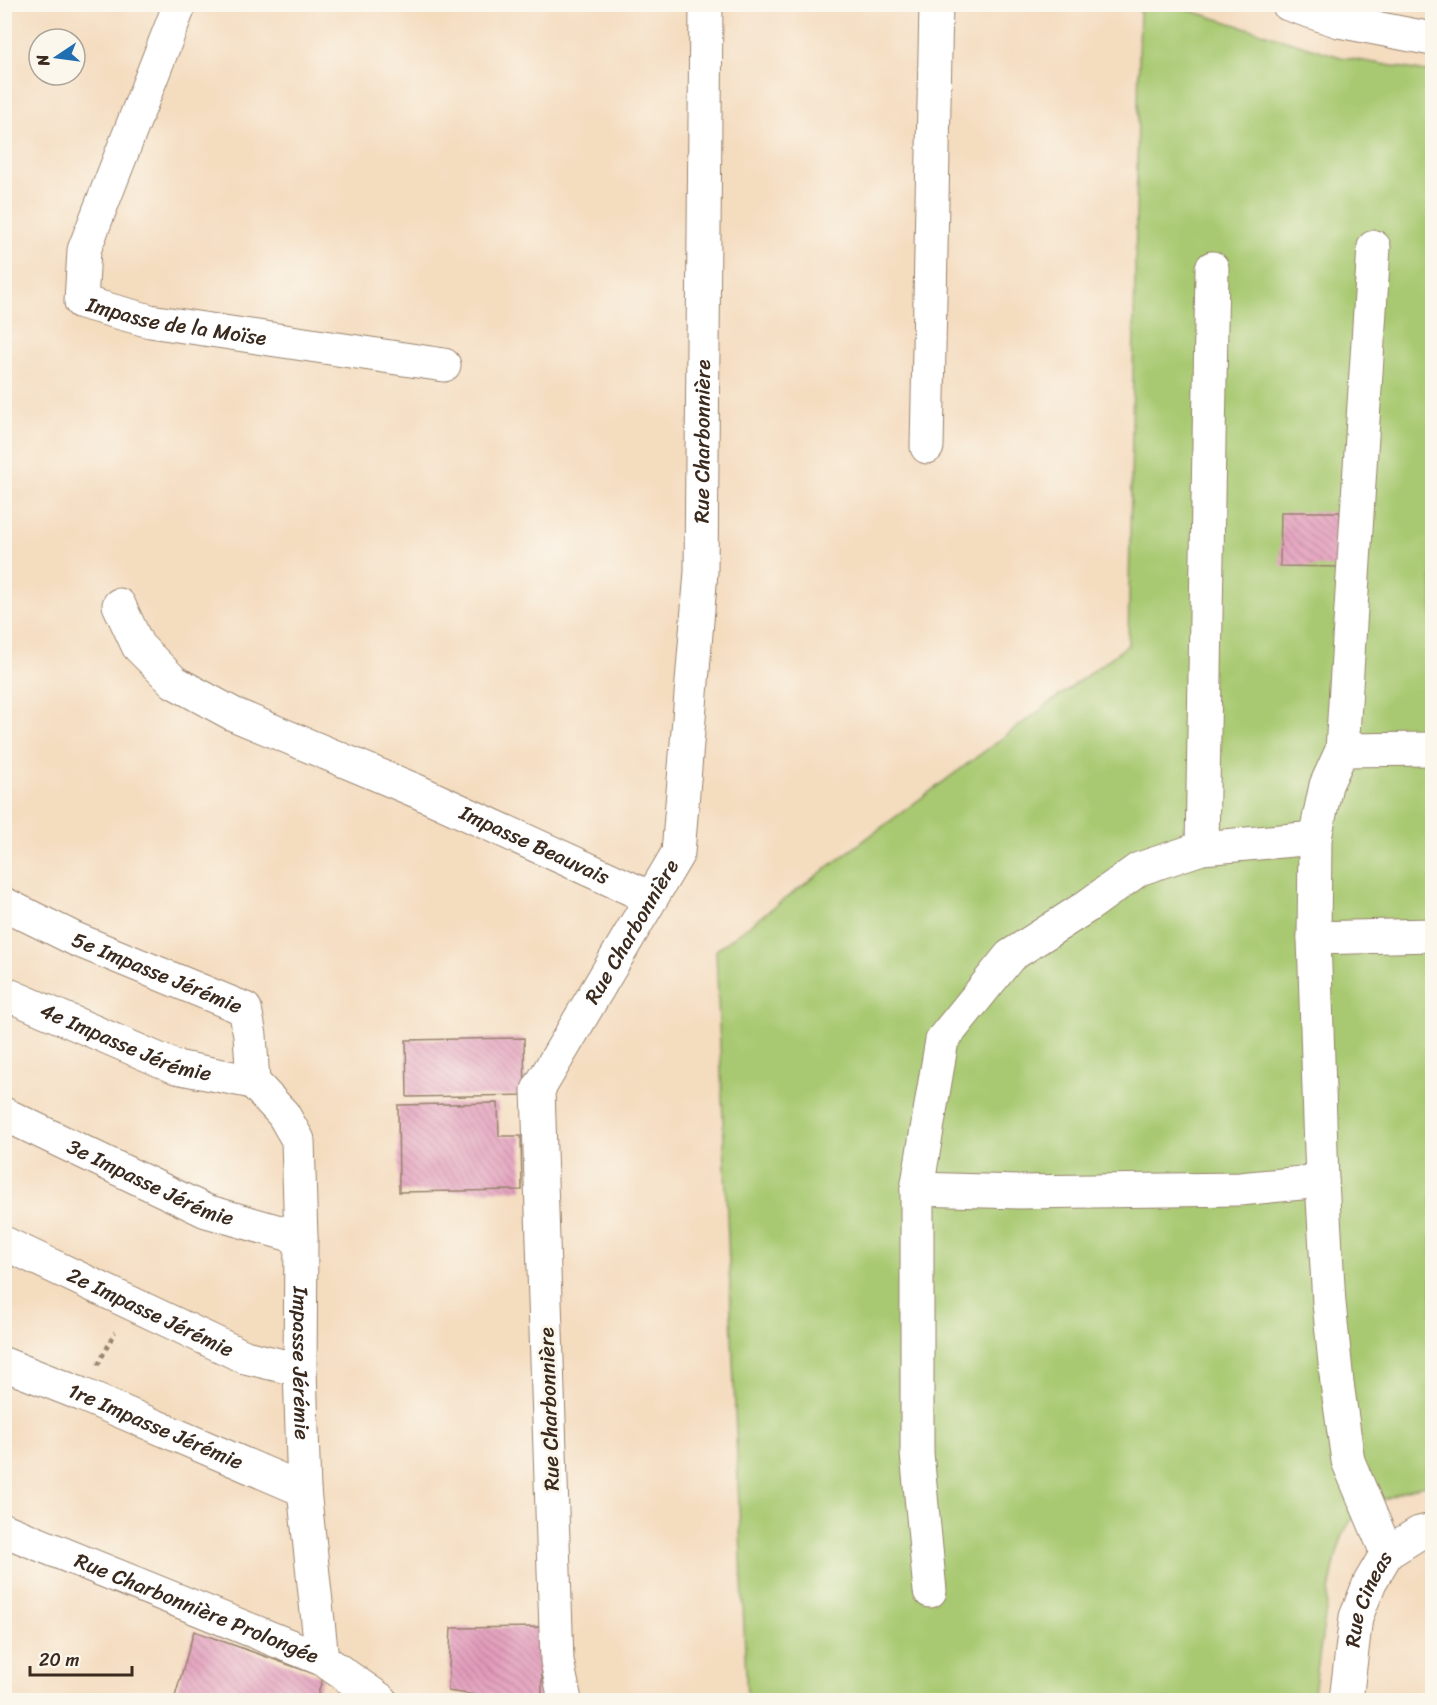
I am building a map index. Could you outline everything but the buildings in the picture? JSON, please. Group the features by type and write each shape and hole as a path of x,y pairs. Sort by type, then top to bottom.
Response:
{"street":[{"name":"Impasse de la Moïse","path":"180,4 84,250 81,302 150,321 444,365"},
{"name":"Rue Charbonnière","path":"565,1701 557,1661 537,1090 678,853 701,572 706,4"},
{"path":"927,447 936,4"},
{"path":"1288,4 1339,21 1432,39"},
{"path":"1374,247 1342,750 1326,785 1315,838 1314,938 1322,1181 1336,1383 1348,1461 1387,1553"},
{"path":"1203,848 1212,268"},
{"name":"Impasse Beauvais","path":"119,605 138,646 174,682 233,714 419,792 651,898"},
{"path":"1342,750 1432,749"},
{"path":"930,1591 917,1453 917,1189 942,1040 1010,956 1086,907 1139,868 1203,848 1315,838"},
{"name":"5e Impasse Jérémie","path":"4,904 75,939 245,1009 250,1035 253,1082"},
{"path":"1314,938 1432,935"},
{"name":"4e Impasse Jérémie","path":"4,993 176,1067 253,1082"},
{"name":"Impasse Jérémie","path":"253,1082 283,1114 298,1140 301,1238 300,1370 304,1490 322,1659"},
{"name":"3e Impasse Jérémie","path":"4,1114 206,1211 301,1238"},
{"path":"917,1189 1019,1192 1240,1189 1322,1181"},
{"name":"2e Impasse Jérémie","path":"4,1243 245,1356 300,1370"},
{"name":"1re Impasse Jérémie","path":"4,1364 83,1395 304,1490"},
{"name":"Rue Charbonnière Prolongée","path":"4,1530 322,1659 381,1701"},
{"name":"Rue Cineas","path":"1346,1701 1356,1617 1370,1582 1387,1553 1419,1533 1432,1530"}],"path":[{"path":"83,1395 131,1301"}],"green space":[{"path":"1140,5 1172,5 1341,57 1432,73 1432,1484 1413,1488 1388,1498 1365,1510 1350,1522 1336,1555 1313,1700 747,1700 716,950 1128,645"}]}
